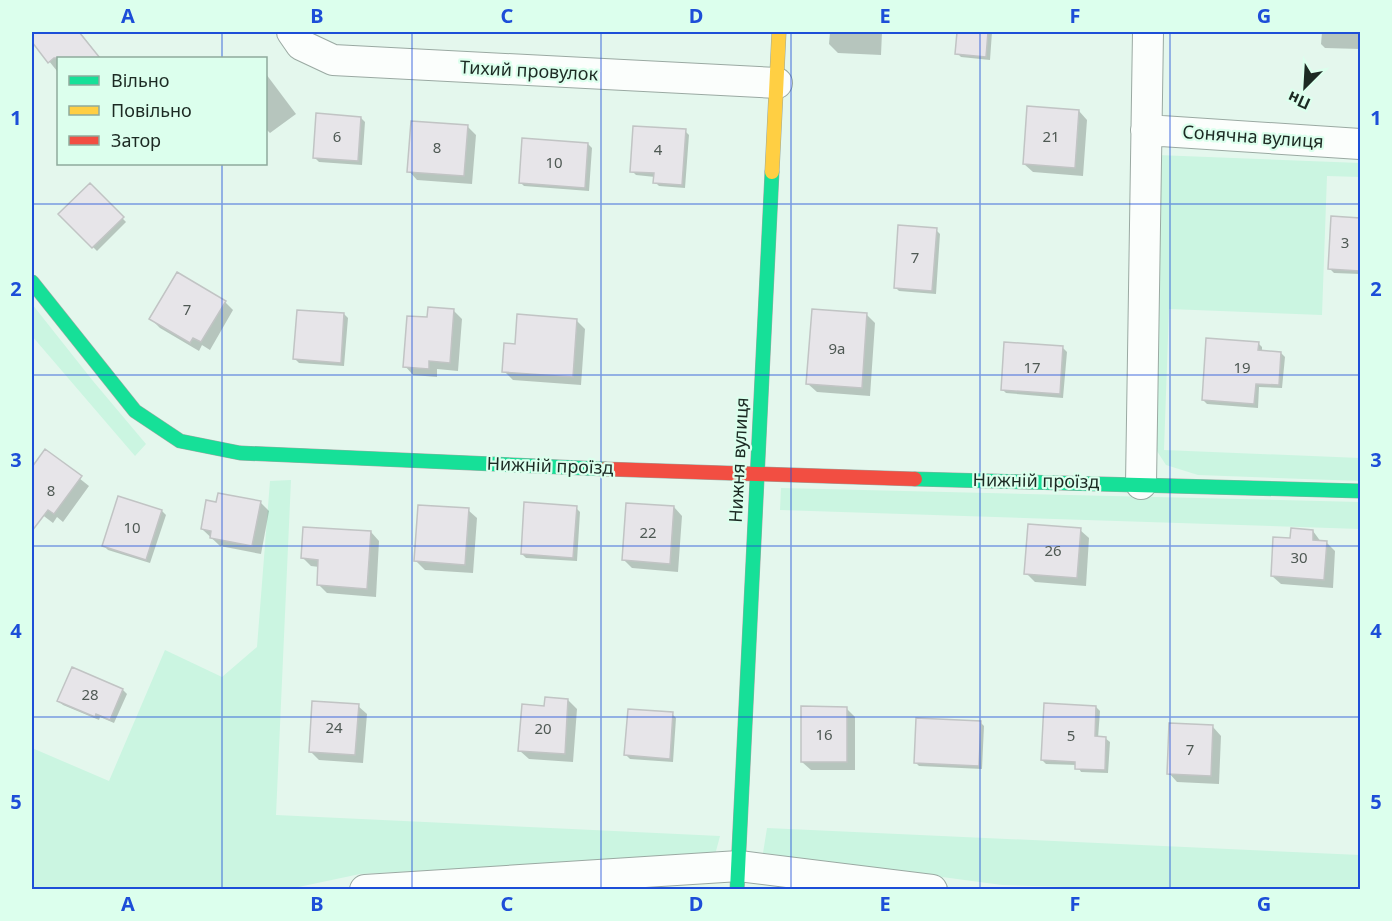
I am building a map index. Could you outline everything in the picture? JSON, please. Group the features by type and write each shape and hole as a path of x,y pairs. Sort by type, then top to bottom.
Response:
{"street":[{"name":"Тихий провулок","path":"292,32 301,45 333,60 777,83"},
{"name":"Нижня вулиця","path":"738,878 779,32"},
{"path":"1141,484 1148,32"},
{"name":"Сонячна вулиця","path":"1146,130 1360,144"},
{"name":"Нижній проїзд","path":"32,282 135,411 180,441 240,453 756,475 1360,491"},
{"path":"365,890 738,878 932,890"}],"green space":[{"path":"1157,155 1360,163 1360,177 1327,176 1322,315 1169,309 1164,450 1360,458 1360,481 1198,475 1166,465 1151,442"},
{"path":"32,304 146,444 135,456 32,336"},
{"path":"291,480 276,815 720,836 715,855 360,874 289,889 32,889 32,748 109,781 165,650 222,677 257,647 270,481"},
{"path":"781,488 1360,502 1360,529 780,510"},
{"path":"767,828 1360,855 1360,889 1170,890 1002,885 763,853"}],"building":[{"path":"32,32 79,32 99,57 57,57 48,63 32,42"},
{"path":"957,32 988,32 986,57 955,54"},
{"path":"1027,106 1079,110 1075,168 1023,164"},
{"path":"316,113 361,117 358,161 313,158"},
{"path":"411,121 468,125 464,176 407,172"},
{"path":"633,126 686,129 682,185 653,183 654,173 630,172"},
{"path":"522,138 588,143 585,188 519,183"},
{"path":"90,183 124,217 92,248 58,214"},
{"path":"1331,216 1360,218 1360,271 1328,269"},
{"path":"898,225 937,228 932,291 894,288"},
{"path":"177,272 226,301 201,342 193,338 190,343 149,319"},
{"path":"428,307 454,309 450,363 429,361 429,369 403,367 407,316 427,317"},
{"path":"812,309 867,313 862,388 806,384"},
{"path":"297,310 344,313 341,363 293,359"},
{"path":"517,314 577,319 573,377 502,372 504,343 515,344"},
{"path":"1206,338 1259,342 1258,350 1281,352 1279,385 1256,384 1254,404 1202,400"},
{"path":"1004,342 1063,346 1060,394 1001,390"},
{"path":"45,449 82,476 54,514 48,510 32,531 32,467"},
{"path":"218,493 261,501 252,546 210,538 211,531 201,529 206,500 216,502"},
{"path":"118,496 162,510 146,560 102,546"},
{"path":"524,502 577,506 573,558 521,554"},
{"path":"626,503 674,506 670,564 622,560"},
{"path":"418,505 469,508 465,565 414,561"},
{"path":"1028,524 1081,528 1077,578 1024,574"},
{"path":"303,527 371,531 367,589 317,585 318,560 301,558"},
{"path":"1291,528 1313,530 1313,540 1327,541 1324,580 1271,576 1273,537 1290,538"},
{"path":"72,667 123,689 110,720 96,714 95,717 57,701"},
{"path":"545,697 568,699 565,754 518,751 522,704 544,706"},
{"path":"312,701 359,704 355,755 309,752"},
{"path":"1044,703 1096,706 1095,736 1106,737 1105,770 1075,769 1075,762 1041,760"},
{"path":"801,706 847,707 847,762 801,762"},
{"path":"628,709 673,712 670,759 624,755"},
{"path":"916,718 981,721 979,766 914,763"},
{"path":"1169,723 1213,725 1211,776 1167,774"}],"traffic: fast":[{"path":"737,890 772,172"},
{"path":"32,282 135,411 180,441 240,453 605,469"},
{"path":"915,479 1360,491"}],"traffic: slow":[{"path":"772,172 779,32"}],"traffic: jam":[{"path":"605,469 915,479"}]}
